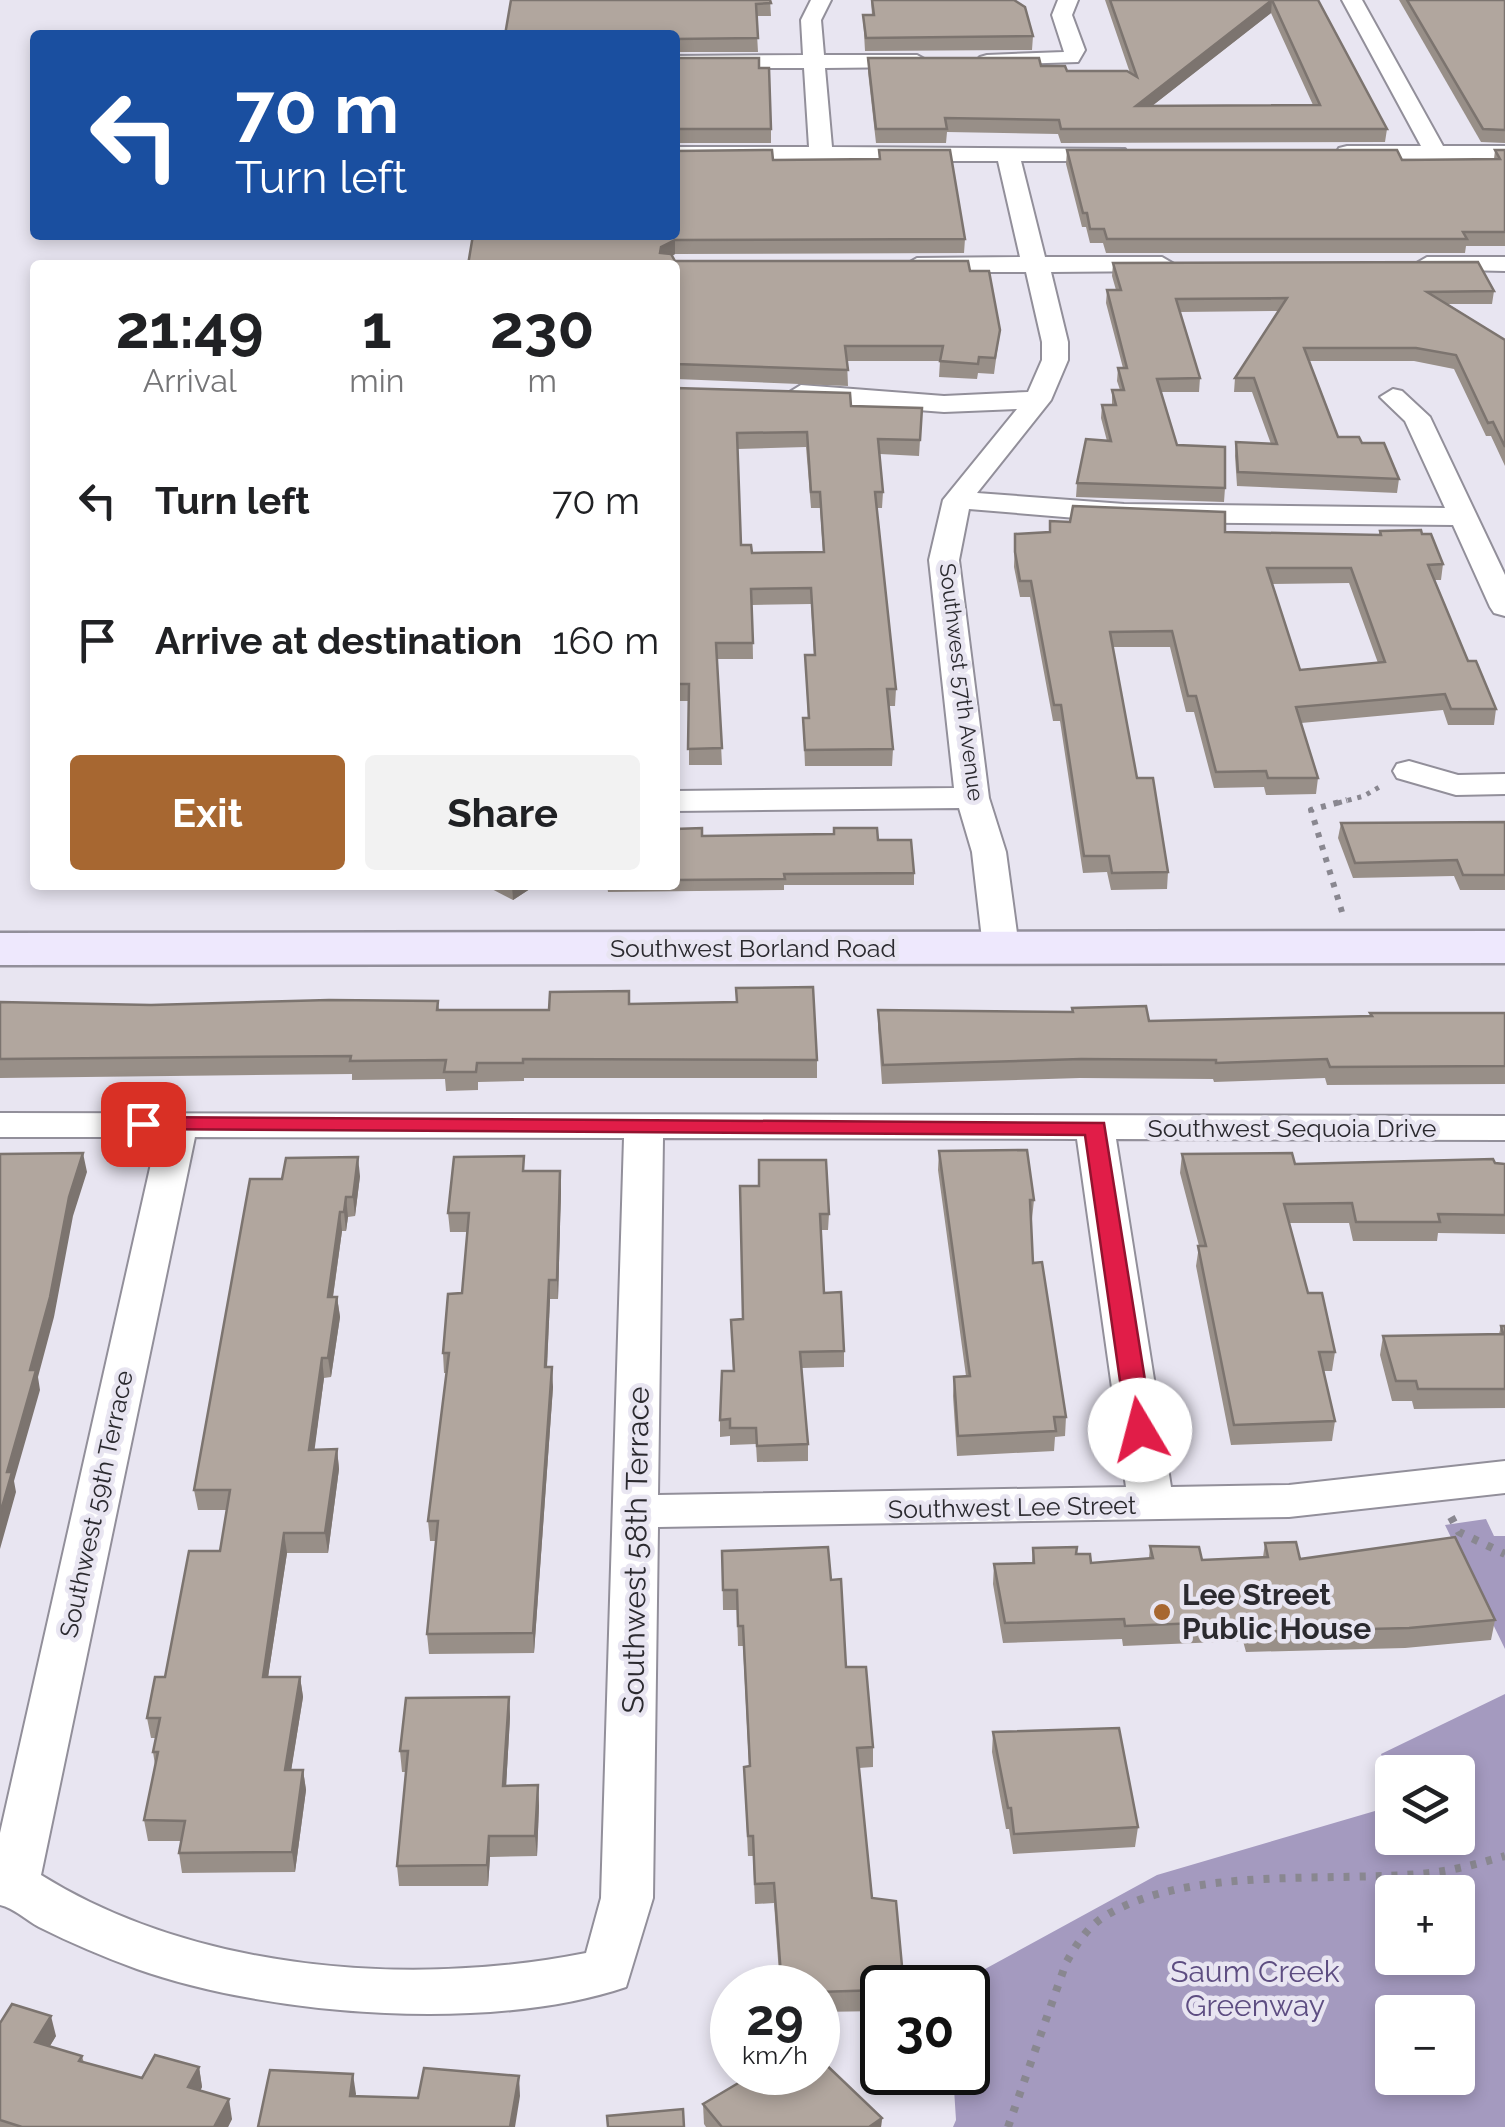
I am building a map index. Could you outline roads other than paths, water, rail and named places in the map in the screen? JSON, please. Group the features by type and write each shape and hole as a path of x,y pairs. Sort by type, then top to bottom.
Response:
{"main road":[{"name":"Southwest Borland Road","path":"0,950 1505,947"}],"street":[{"path":"820,0 811,20 822,153"},
{"path":"973,61 1071,58 1075,50 1062,15 1068,0"},
{"path":"1352,0 1436,152"},
{"path":"680,62 933,61"},
{"path":"1319,153 1505,152"},
{"path":"680,154 1144,154"},
{"name":"Southwest 57th Avenue","path":"1001,948 986,828 972,798 944,560 957,500 1038,400 1055,360 1042,278 1034,264 1008,154"},
{"path":"894,265 1191,264"},
{"path":"1407,264 1505,264"},
{"path":"780,392 944,404 1038,400"},
{"path":"1393,396 1417,418 1505,607"},
{"path":"957,500 1124,513 1460,517"},
{"path":"1409,771 1456,785 1505,784"},
{"path":"680,801 972,798"},
{"name":"Southwest 59th Terrace","path":"7,1884 179,1124"},
{"name":"Southwest Sequoia Drive","path":"0,1125 1505,1128"},
{"name":"Southwest 58th Terrace","path":"7,1884 51,1909 157,1954 210,1970 291,1982 502,1988 559,1984 606,1971 628,1898 644,1126"},
{"path":"1095,1128 1151,1506"},
{"name":"Southwest Lee Street","path":"638,1511 1288,1502 1505,1476"}],"place":[{"name":"Lee Street Public House","path":"1162,1612"}],"park label":[{"name":"Saum Creek Greenway","path":"1255,1989"}]}
